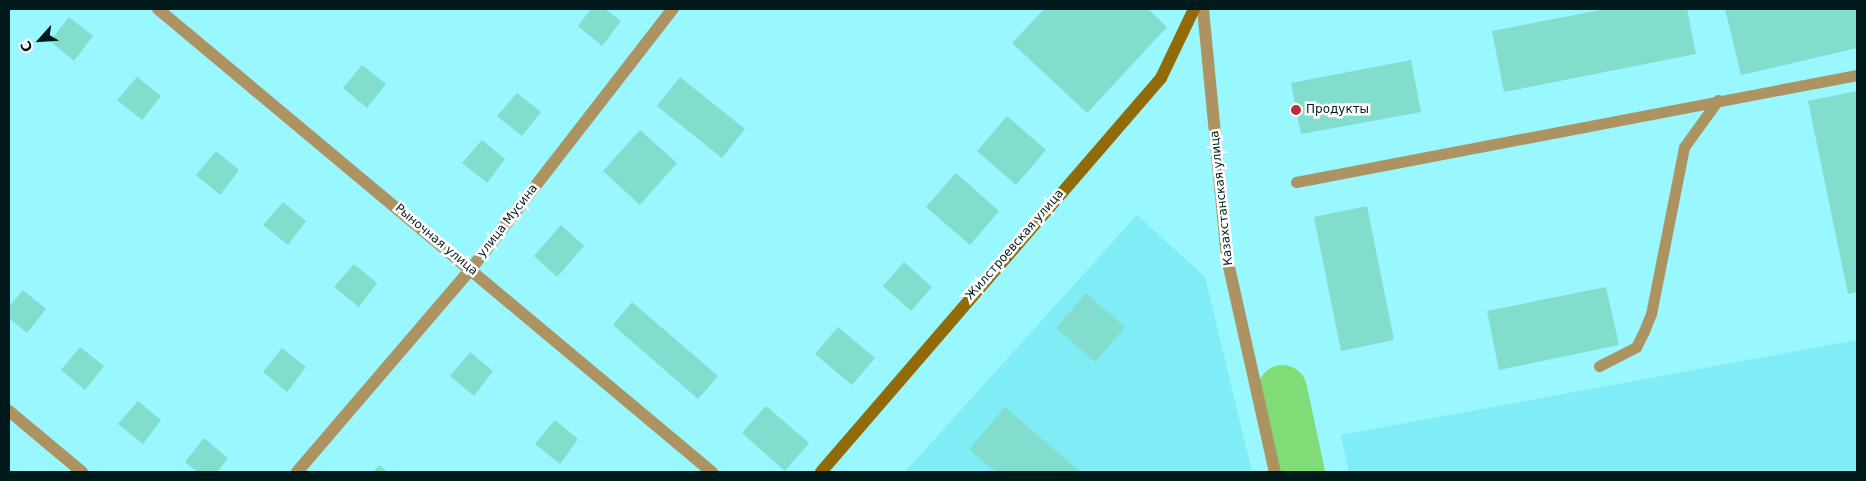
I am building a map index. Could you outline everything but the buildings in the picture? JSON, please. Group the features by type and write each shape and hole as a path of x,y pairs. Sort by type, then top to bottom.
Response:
{"street":[{"name":"Рыночная улица","path":"158,9 712,472"},
{"name":"Жилстроевская улица","path":"821,472 1161,78 1194,9"},
{"name":"Казахстанская улица","path":"1203,9 1227,258 1275,472"},
{"name":"улица Мусина","path":"297,472 471,269 666,11"},
{"path":"9,411 82,472"}],"lane":[{"path":"1296,182 1857,75"},
{"path":"1600,366 1636,347 1644,331 1651,314 1684,147 1718,100"}],"shaded area":[{"path":"1137,215 1205,277 1252,472 905,472"},
{"path":"1857,340 1857,472 1349,472 1341,435"}],"waterway":[{"path":"1282,389 1300,472"}],"place":[{"name":"Продукты","path":"1296,110"}]}
